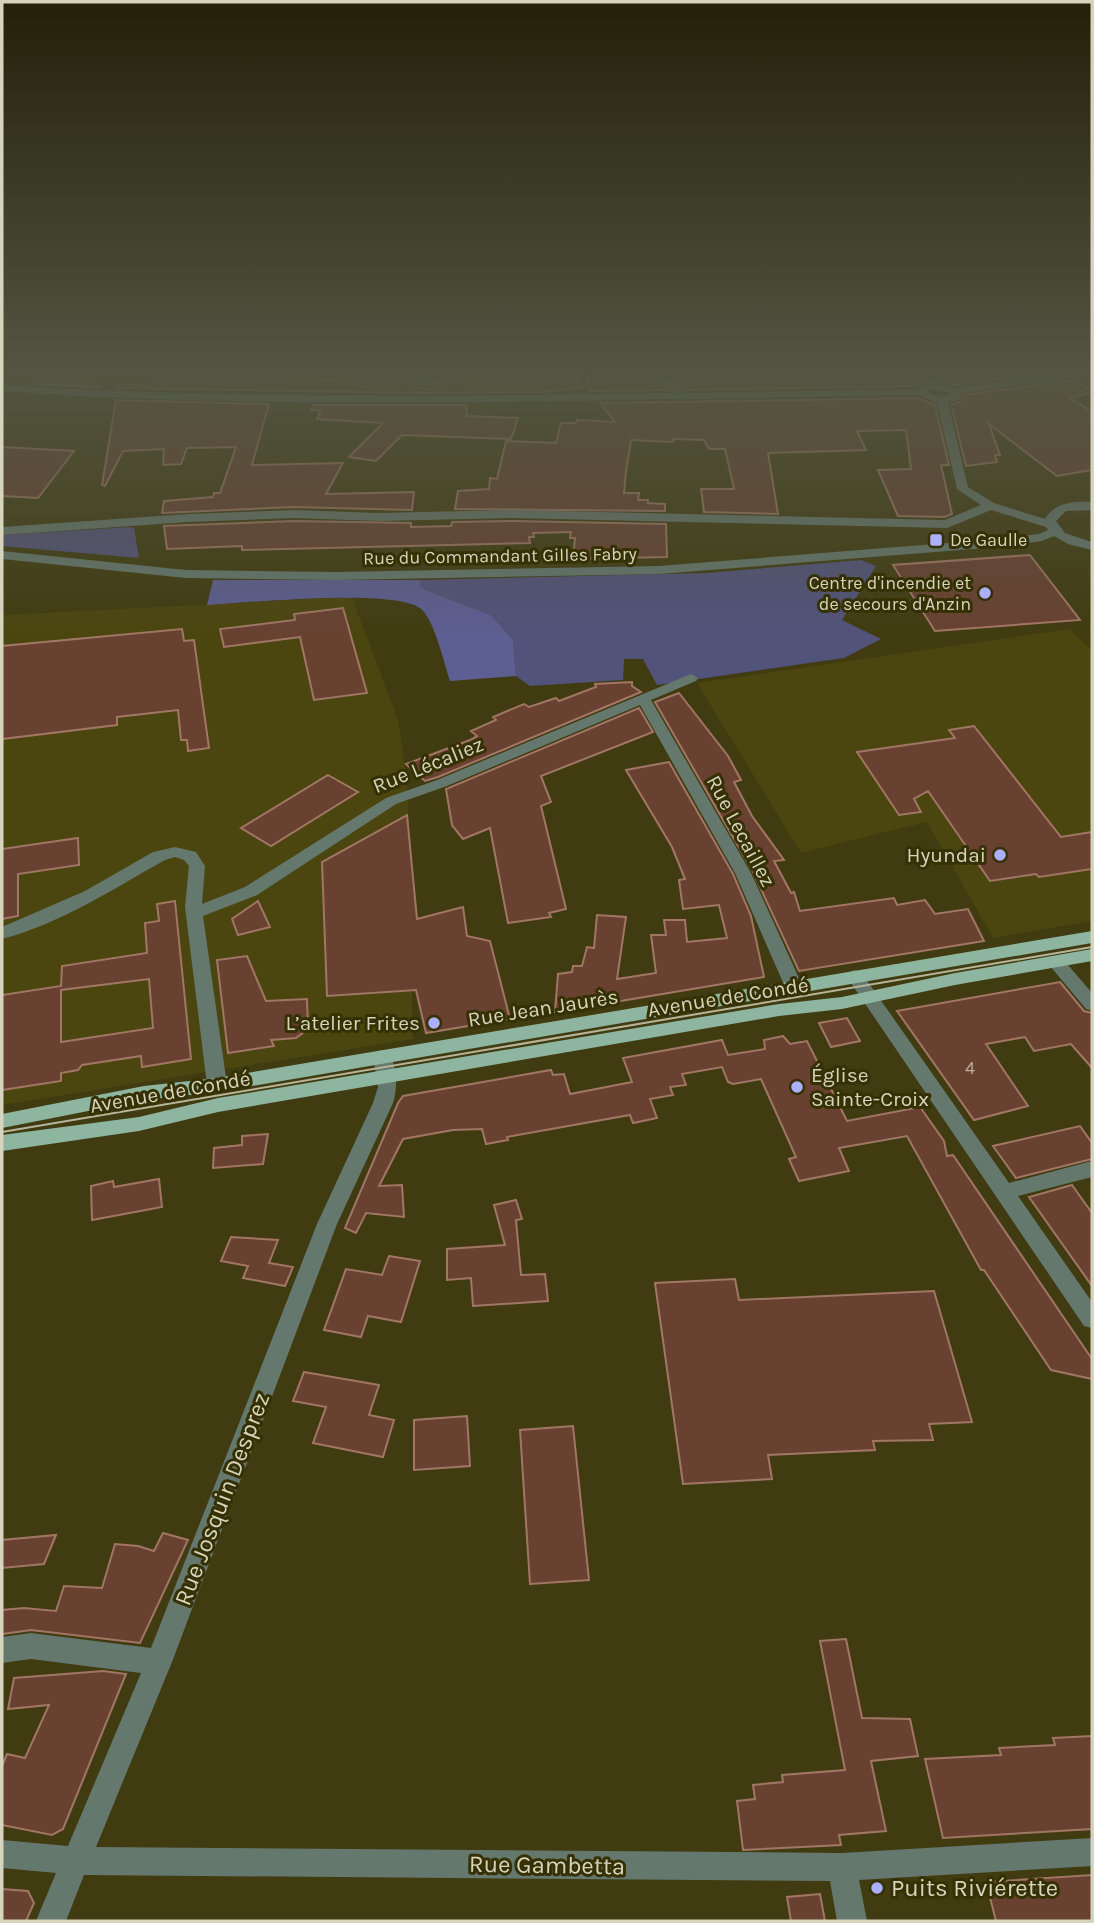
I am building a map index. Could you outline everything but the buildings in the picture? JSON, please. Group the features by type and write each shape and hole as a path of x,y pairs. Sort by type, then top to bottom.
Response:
{"main road":[{"name":"Rue Jean Jaurès","path":"2,1121 144,1093 384,1067 794,987 1092,937"},
{"path":"869,998 1092,955"},
{"name":"Avenue de Condé","path":"2,1143 139,1124 384,1067 869,998"}],"street":[{"path":"955,457 961,486 971,495 990,506 1052,528 1088,545"},
{"path":"1011,512 1038,513 1091,505"},
{"path":"2,531 188,518 294,514 393,517 512,514 947,524 990,506"},
{"path":"1052,528 1052,515 1062,508"},
{"name":"Rue du Commandant Gilles Fabry","path":"2,555 186,574 326,576 659,570 999,543 1037,538 1052,528"},
{"name":"Rue du Commandant Gilles Fabry","path":"999,543 1088,545"},
{"name":"Rue Lécaliez","path":"194,913 251,891 384,804 442,783 691,678"},
{"name":"Rue Lecaillez","path":"643,698 738,863 794,987"},
{"path":"2,933 78,901 159,856 171,852 186,853 195,862 194,913 216,1085"},
{"path":"1056,962 1092,1005"},
{"path":"855,976 1092,1319"},
{"name":"Rue Josquin Desprez","path":"51,1921 159,1662 327,1224 383,1102 388,1087 384,1067"},
{"path":"1004,1192 1092,1169"},
{"path":"2,1650 31,1646 159,1662"},
{"name":"Rue Gambetta","path":"2,1854 76,1861 842,1867 1092,1852"},
{"path":"842,1867 852,1921"}],"shaded area":[{"path":"134,528 139,558 2,546 2,535"},
{"path":"861,560 876,566 842,620 881,639 844,658 657,685 643,659 624,659 623,680 530,686 516,676 513,640 491,615 421,588 420,580 707,573"},
{"path":"213,580 420,580 421,588 491,615 513,640 516,676 450,681 430,621 420,608 404,602 350,598 207,605"},
{"path":"352,597 399,723 408,793 413,1039 2,1105 2,615"},
{"path":"1069,629 1092,650 1092,921 993,938 927,822 801,853 697,683"}],"tram line":[{"path":"2,1132 1092,947"}],"place":[{"name":"De Gaulle","path":"936,540"},
{"name":"Centre d'incendie et de secours d'Anzin","path":"985,593"},
{"name":"Hyundai","path":"1000,855"},
{"name":"L’atelier Frites","path":"434,1023"},
{"name":"Église Sainte-Croix","path":"797,1087"},
{"name":"Puits Riviérette","path":"877,1888"}]}
